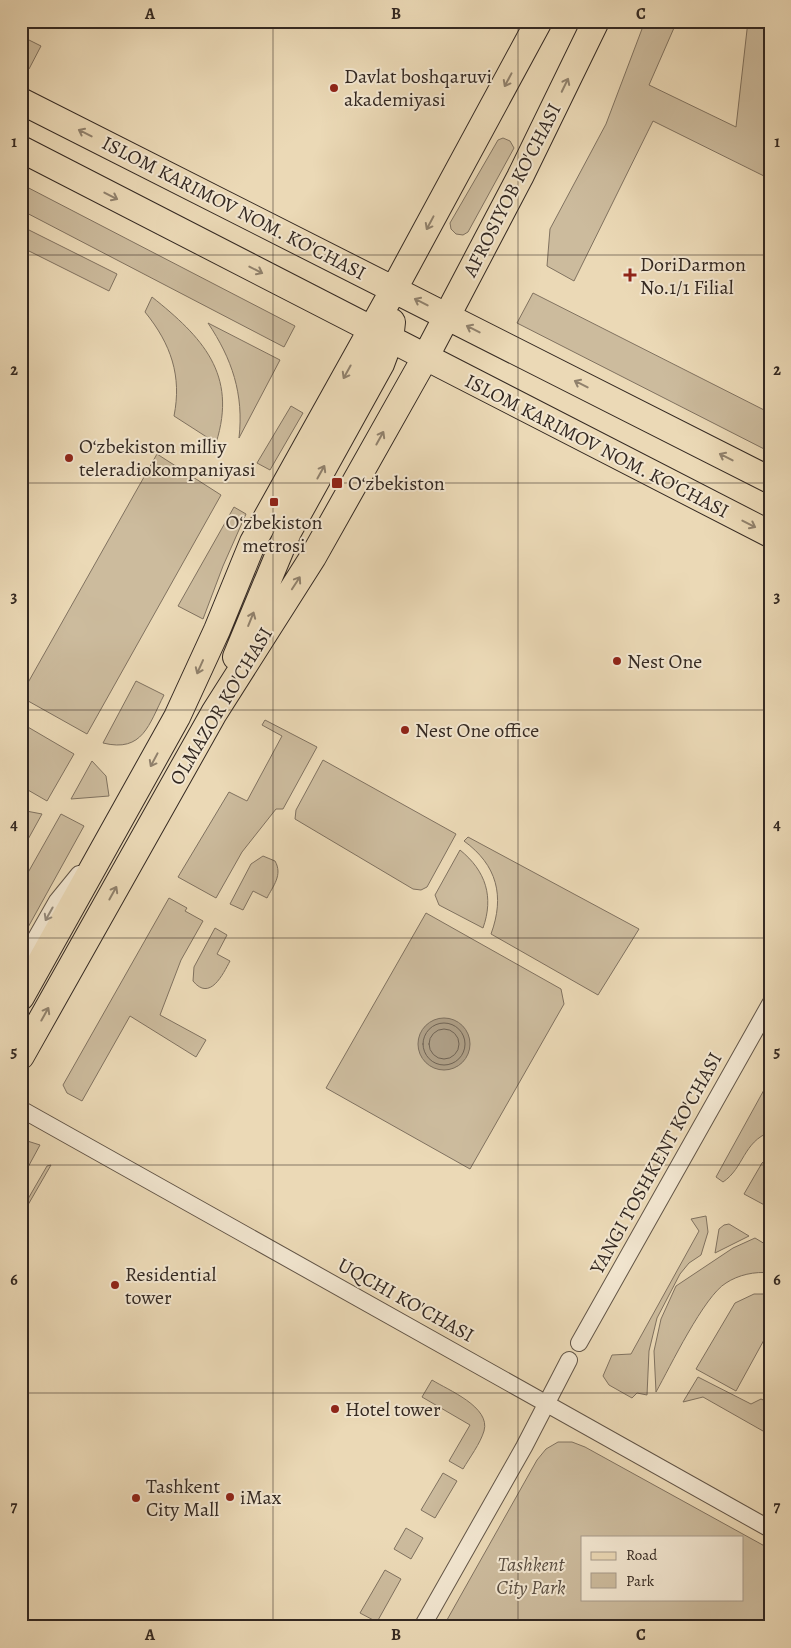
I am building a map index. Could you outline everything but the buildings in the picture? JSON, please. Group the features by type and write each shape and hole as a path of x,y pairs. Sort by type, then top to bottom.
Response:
{"main road":[{"path":"214,713 276,557 381,364 381,335 394,289 539,21"},
{"name":"AFROSIYOB KO'CHASI","path":"425,358 520,177 596,21"},
{"name":"ISLOM KARIMOV NOM. KO'CHASI","path":"21,101 770,480"},
{"path":"21,149 381,335"},
{"path":"21,997 181,708 217,630 253,542 381,335"},
{"name":"ISLOM KARIMOV NOM. KO'CHASI","path":"381,335 770,534"},
{"name":"OLMAZOR KO'CHASI","path":"21,1056 214,713 313,557 425,358"}],"street":[{"path":"21,964 56,901 112,834"},
{"name":"YANGI TOSHKENT KO'CHASI","path":"579,1343 770,1004"},
{"name":"UQCHI KO'CHASI","path":"21,1109 770,1529"},
{"path":"422,1627 524,1447 545,1403 569,1360"}],"green space":[{"path":"645,21 677,21 649,85 736,127 748,21 770,21 770,179 653,121 574,281 547,266 550,229 606,124"},
{"path":"21,36 41,46 29,69 21,65"},
{"path":"503,138 510,141 514,148 468,232 463,235 456,234 451,229 450,223 498,140"},
{"path":"21,184 295,326 284,347 21,210"},
{"path":"21,226 117,274 109,291 21,247"},
{"path":"533,293 770,413 770,452 517,323"},
{"path":"152,297 186,327 200,343 211,359 219,377 222,397 222,419 216,443 174,416 176,387 172,361 162,336 145,312"},
{"path":"208,323 280,360 239,438 240,407 238,392 224,350"},
{"path":"291,406 303,413 270,470 257,463"},
{"path":"157,454 221,495 87,734 21,697 21,695"},
{"path":"234,507 246,514 223,566 203,619 178,606"},
{"path":"136,681 164,695 149,726 136,740 127,744 103,743"},
{"path":"265,720 317,747 283,809 276,809 242,852 216,898 178,877 229,792 247,801 282,736 262,725"},
{"path":"21,723 74,754 47,801 21,786"},
{"path":"323,760 456,834 427,887 421,890 413,889 295,819 296,810"},
{"path":"92,761 106,776 109,796 71,799"},
{"path":"21,810 42,814 21,852"},
{"path":"61,814 84,826 21,940 21,885"},
{"path":"468,837 639,929 598,995 491,934 497,907 495,882 484,860 464,841"},
{"path":"460,850 476,867 485,885 488,906 483,928 439,905 435,895"},
{"path":"263,856 275,861 278,871 278,876 267,898 253,891 243,910 230,904 251,864"},
{"path":"169,898 187,908 185,911 203,921 181,960 160,1015 206,1040 196,1057 130,1016 82,1101 67,1093 63,1085"},
{"path":"426,913 561,989 564,1004 470,1169 326,1088"},
{"path":"215,928 227,935 217,954 230,961 220,979 205,989 199,987 193,981 194,967"},
{"path":"770,1079 770,1132 754,1142 735,1170 723,1182 716,1177"},
{"path":"21,1139 40,1145 27,1169 21,1166"},
{"path":"770,1156 770,1208 744,1194 762,1163"},
{"path":"51,1165 21,1217 21,1211 47,1166"},
{"path":"706,1216 708,1232 701,1255 689,1263 680,1274 657,1318 649,1351 647,1395 637,1393 632,1398 609,1385 603,1376 612,1355 631,1354 699,1231 691,1219"},
{"path":"729,1224 749,1236 715,1253 719,1229"},
{"path":"755,1238 770,1247 770,1273 753,1273 741,1276 731,1280 717,1290 678,1350 656,1392 654,1351 661,1319 676,1286 733,1248"},
{"path":"754,1294 770,1294 770,1329 736,1391 696,1369 735,1303"},
{"path":"698,1377 751,1404 761,1399 770,1403 770,1435 703,1397 683,1402"},
{"path":"432,1380 467,1400 481,1414 484,1422 484,1431 480,1441 463,1469 449,1461 470,1425 422,1397"},
{"name":"Tashkent City Park","path":"558,1442 572,1442 585,1447 770,1549 770,1627 443,1627 537,1460 546,1449"},
{"path":"443,1473 457,1481 435,1518 421,1510"},
{"path":"406,1528 423,1538 411,1559 394,1549"},
{"path":"385,1570 401,1579 377,1622 360,1613"}],"water":[{"path":"444,1018 458,1022 466,1030 470,1044 466,1058 458,1066 444,1070 430,1066 422,1058 418,1044 422,1030 430,1022"}],"place":[{"name":"Davlat boshqaruvi akademiyasi","path":"334,88"},
{"name":"DoriDarmon No.1/1 Filial","path":"630,275"},
{"name":"Oʻzbekiston milliy teleradiokompaniyasi","path":"69,458"},
{"name":"Oʻzbekiston","path":"337,483"},
{"name":"Oʻzbekiston metrosi","path":"274,502"},
{"name":"Nest One","path":"617,661"},
{"name":"Nest One office","path":"405,730"},
{"name":"Residential tower","path":"115,1285"},
{"name":"Hotel tower","path":"335,1409"},
{"name":"iMax","path":"230,1497"},
{"name":"Tashkent City Mall","path":"136,1498"}]}
